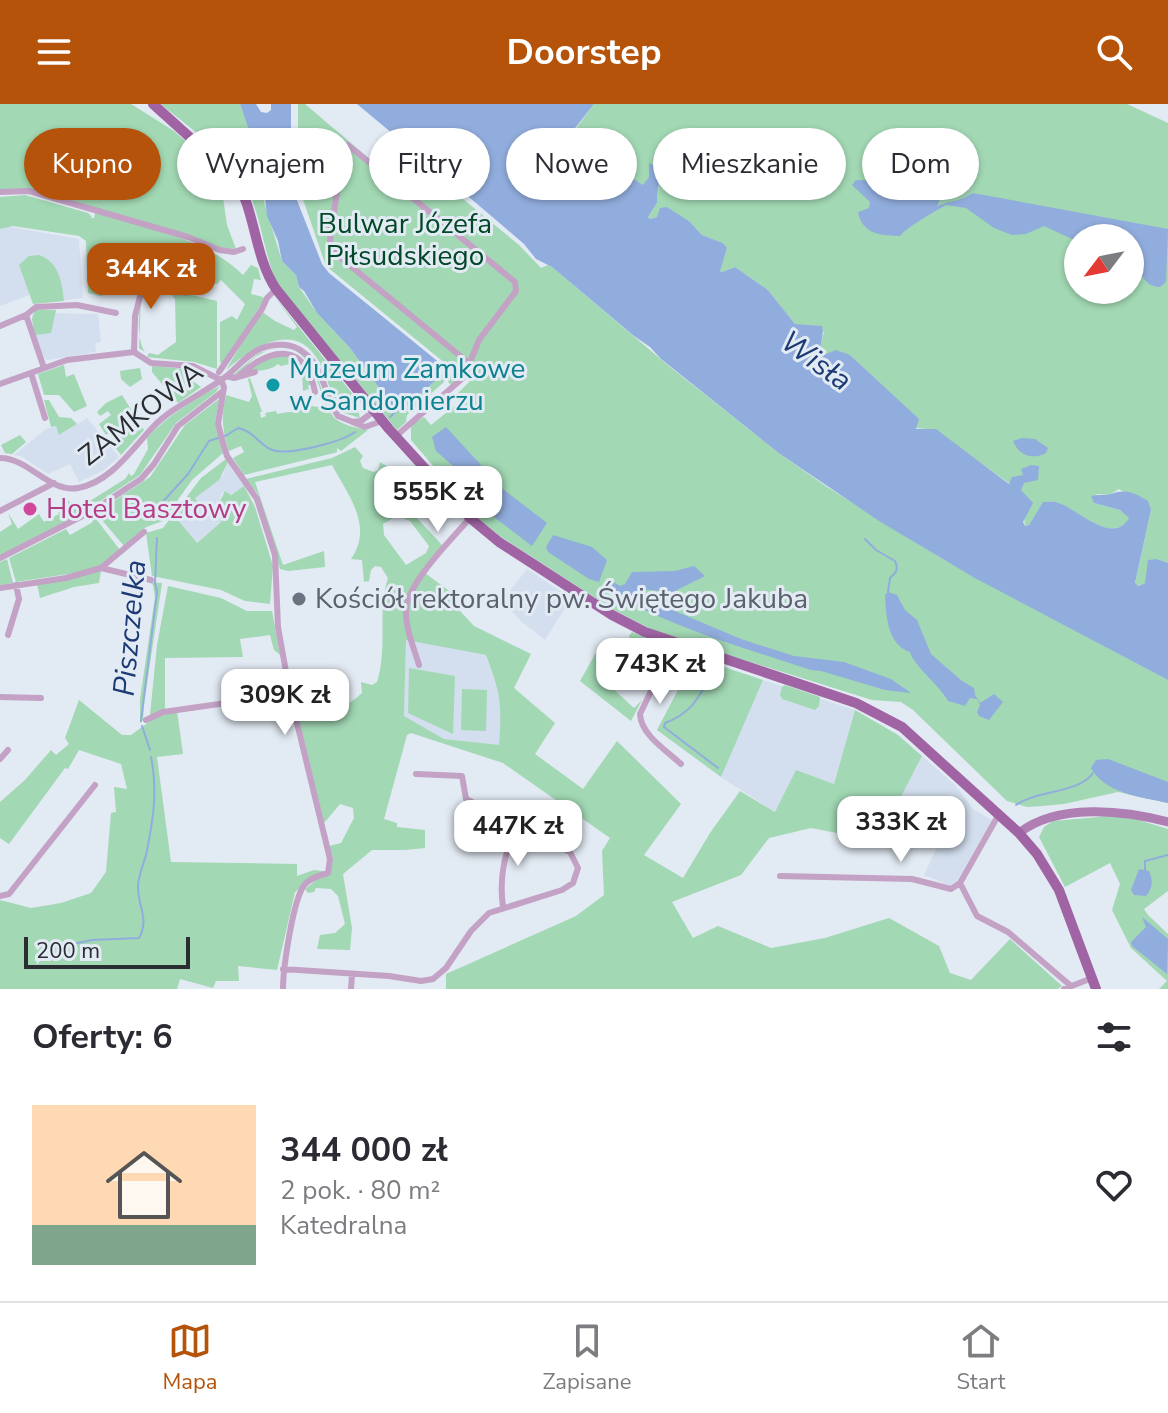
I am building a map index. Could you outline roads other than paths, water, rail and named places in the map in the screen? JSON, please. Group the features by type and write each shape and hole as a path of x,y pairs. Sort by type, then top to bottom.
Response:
{"main road":[{"path":"143,104 178,128"},
{"path":"153,104 180,128"},
{"path":"246,200 267,271 276,289 374,411 470,518 499,542 612,615 645,632 875,711 902,727 1019,833 1053,877 1094,984"}],"street":[{"path":"396,436 459,382 470,364 479,340 516,291 515,282 348,145 344,151 331,229 330,242 336,254 470,364"},
{"path":"0,192 29,191 188,237 220,250 234,252 243,249"},
{"path":"134,352 135,316 143,285 160,284 185,293"},
{"path":"276,289 267,298 222,376 224,384 218,416 227,456 257,499 275,555 278,627 290,694 330,856 328,873 312,879 301,890 283,969 283,989"},
{"path":"0,326 26,315 36,307 77,305 116,313"},
{"path":"26,315 44,368"},
{"name":"ZAMKOWA","path":"54,483 77,488 102,477 135,449 154,425 263,348 278,345 297,348 315,363 336,413 348,421"},
{"path":"0,384 67,360 134,352 151,363 193,366 234,378 268,355 289,354 306,366 315,392"},
{"path":"240,375 255,372"},
{"path":"31,373 45,418"},
{"path":"0,558 92,511 141,479 178,426 223,391"},
{"path":"348,421 361,421 374,411"},
{"path":"348,421 365,427 382,420"},
{"path":"0,458 22,462 54,483 0,511"},
{"path":"419,665 406,620 408,599 415,585 470,518"},
{"path":"0,588 66,578 101,568 144,532"},
{"path":"101,568 151,580"},
{"path":"8,635 19,599 16,585"},
{"path":"674,643 640,719 652,738 681,764"},
{"path":"146,720 163,712 290,694"},
{"path":"0,697 41,698"},
{"path":"0,759 8,750"},
{"path":"283,969 421,981 433,979 446,968 477,924 489,913 573,883 577,873 575,858 566,848 517,827 466,799 465,780 460,774 416,774"},
{"path":"0,896 9,894 95,785"},
{"path":"1019,833 1045,819 1100,811 1122,811 1168,822"},
{"path":"780,876 912,879 951,889 960,883 999,814"},
{"path":"503,907 501,877 517,827"},
{"path":"960,883 977,916 1008,932 1067,988 1094,984"},
{"path":"351,989 352,975"}],"water":[{"path":"240,104 256,104 261,112 267,113 271,110 271,104 291,104 291,128 248,128"},
{"name":"Wisła","path":"357,104 594,104 575,128 506,128 506,200 637,200 637,181 643,185 649,177 649,163 653,165 653,200 657,200 648,217 657,217 660,208 667,207 690,222 702,235 723,243 727,248 720,271 735,267 768,290 795,324 822,326 821,356 836,350 850,355 919,419 916,429 936,429 1009,484 1012,477 1023,475 1021,469 1039,466 1038,480 1024,483 1021,490 1033,503 1023,522 1025,526 1029,525 1043,502 1064,505 1094,523 1113,528 1122,526 1129,518 1120,510 1094,503 1091,496 1125,492 1148,501 1151,510 1135,583 1138,586 1145,583 1148,560 1168,563 1168,680 973,577 879,521 780,454 552,267 536,259 524,244 472,200 490,200 490,128 386,128"},
{"path":"856,180 862,180 862,194 852,185"},
{"path":"979,194 1141,224 1064,224 1064,235 1044,226 1026,234 1012,235 994,228 966,208 946,205 900,236 879,234 864,225 858,212 869,208 868,200 939,200 937,206 958,200 979,200"},
{"path":"265,200 297,200 322,264 329,273 441,364 437,379 401,412 396,411 350,348 317,313 299,287 296,275 282,261 278,241 267,216"},
{"path":"1144,225 1168,229 1166,282 1160,287 1144,278"},
{"path":"446,427 504,490 547,523 532,546 490,514 463,482 461,473 436,451 432,437"},
{"path":"1035,439 1048,448 1046,453 1036,456 1023,453 1013,441"},
{"path":"553,535 592,547 607,560 599,582 589,579 548,552 546,547"},
{"path":"694,566 705,576 673,592 638,589 644,598 741,639 794,656 844,662 891,679 911,693 885,690 733,645 658,616 610,592 612,581 620,586 625,584 632,572 675,571"},
{"path":"888,592 897,595 905,610 917,620 931,654 974,688 980,703 994,694 1003,702 989,720 979,716 977,699 970,698 965,706 948,701 910,652 897,643 887,620 885,595"},
{"path":"1108,759 1168,782 1168,803 1125,793 1105,784 1091,768 1096,760"},
{"path":"1139,869 1149,871 1151,877 1151,887 1146,896 1134,895 1131,890"},
{"path":"1142,917 1168,939 1167,974 1132,946 1131,942 1146,927"}],"waterway":[{"name":"Piszczelka","path":"390,417 396,411"},
{"name":"Piszczelka","path":"158,518 159,506 188,474 209,441 238,428 278,451 313,447 355,432"},
{"name":"Piszczelka","path":"141,721 157,592 157,538"},
{"path":"865,539 895,561 897,569 890,578 888,592"},
{"path":"687,657 686,663 711,676 693,704 665,723 664,727 718,768"},
{"name":"Piszczelka","path":"142,726 150,750"},
{"name":"Piszczelka","path":"69,945 92,940 139,938 143,918 138,885 149,843 154,806 151,757"},
{"path":"1016,805 1035,796 1078,784 1093,773"},
{"path":"1145,870 1145,861 1168,855"}],"place":[{"name":"Muzeum Zamkowe w Sandomierzu","path":"273,385"},
{"name":"Hotel Basztowy","path":"30,509"},
{"name":"Kościół rektoralny pw. Świętego Jakuba","path":"299,599"}],"park label":[{"name":"Bulwar Józefa Piłsudskiego","path":"405,240"}]}
